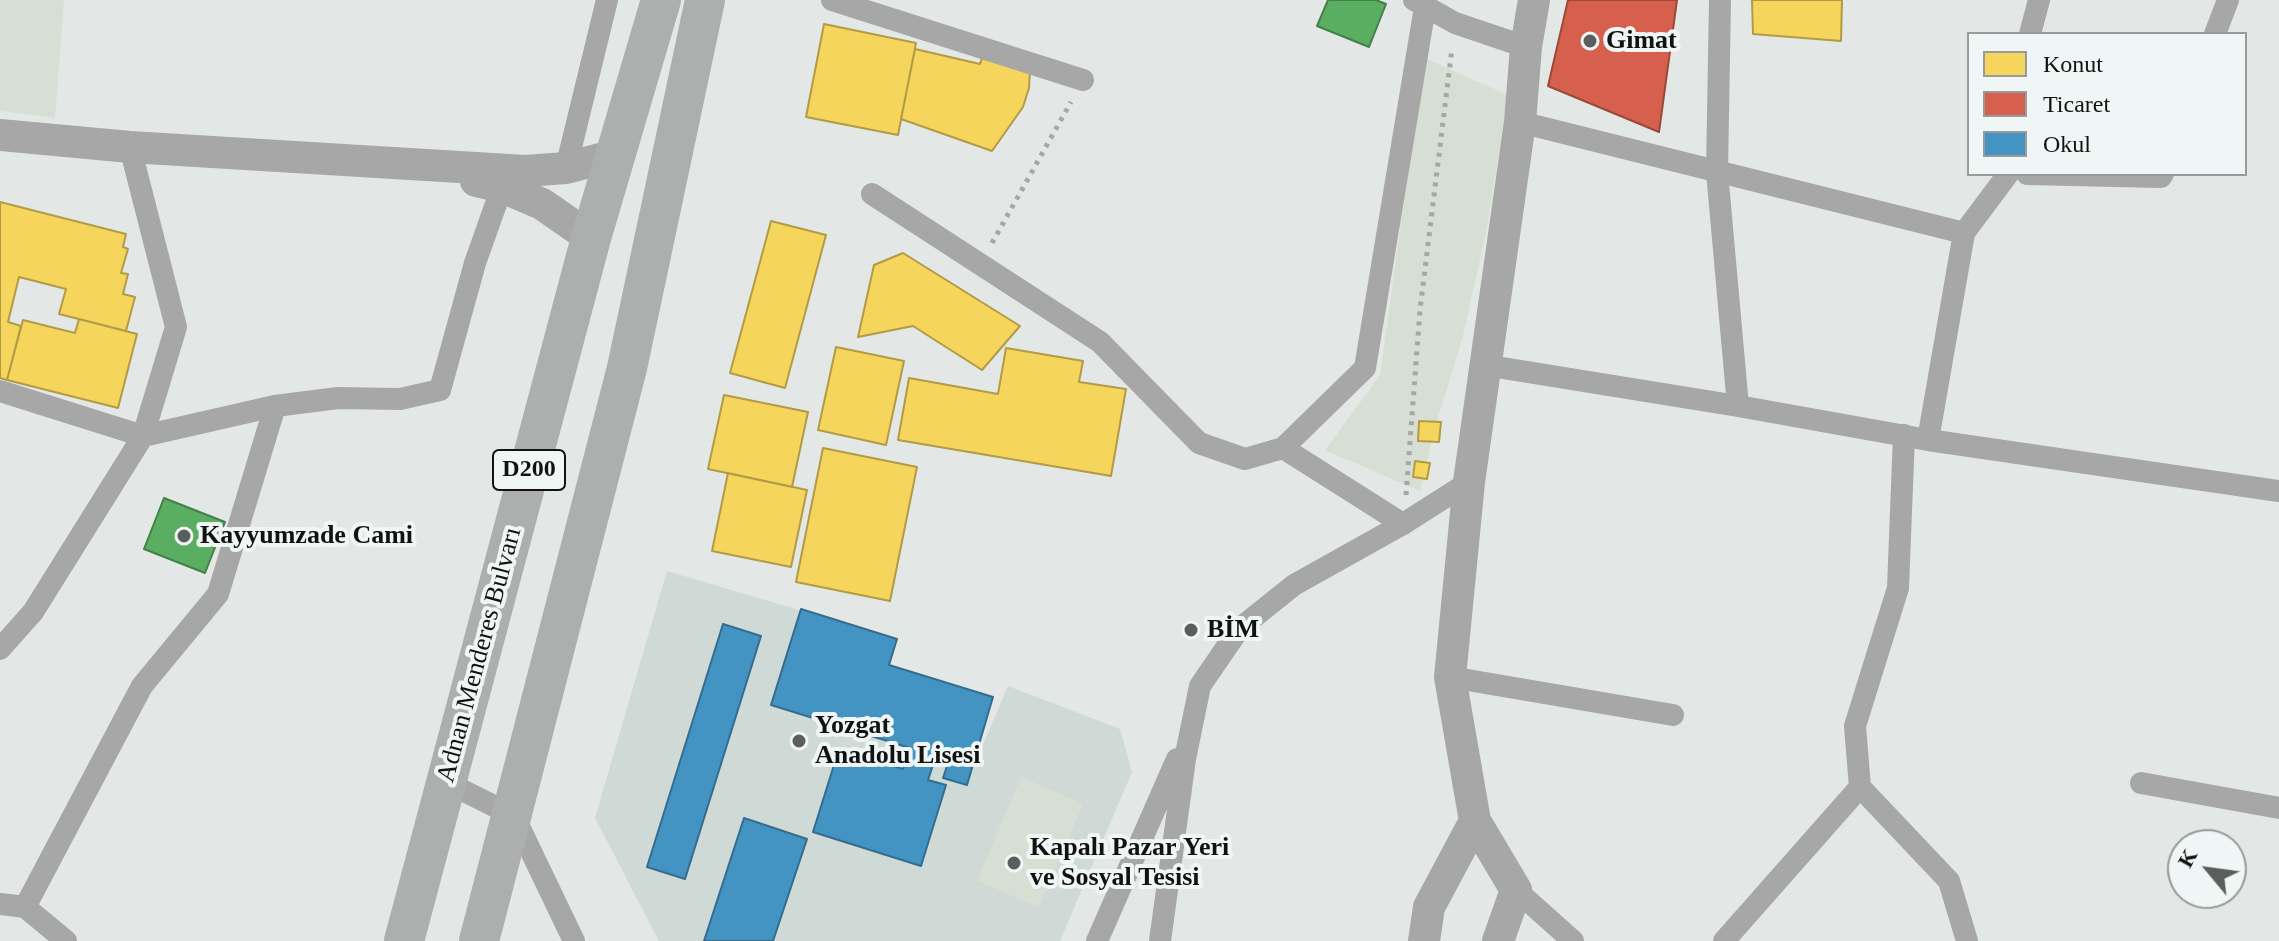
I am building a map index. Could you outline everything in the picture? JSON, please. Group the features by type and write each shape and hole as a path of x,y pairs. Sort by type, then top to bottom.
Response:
{"highway":[{"name":"Adnan Menderes Bulvarı","path":"404,941 613,152 661,0"},
{"name":"D200","path":"479,941 514,816 627,368 705,0"}],"street":[{"path":"566,168 607,0"},
{"path":"0,135 130,147 525,171 566,168 613,152 640,0"},
{"path":"627,368 717,0"},
{"path":"832,0 1083,80"},
{"path":"1534,0 1526,47 1520,122 1469,482 1450,677 1475,821 1516,890 1573,941"},
{"path":"1720,0 1717,172 1738,406"},
{"path":"2031,32 2039,0"},
{"path":"2216,32 2228,0"},
{"path":"872,194 1100,342 1199,443 1245,459 1283,448 1365,368 1420,4 1455,23 1526,47"},
{"path":"1520,122 1964,233"},
{"path":"0,649 33,612 143,436 176,327 130,147"},
{"path":"396,163 502,187 542,204 591,238"},
{"path":"1928,440 1964,233 2007,176"},
{"path":"2116,176 2162,176"},
{"path":"0,391 143,436 275,406 338,398 400,399 440,390 475,263 502,187"},
{"path":"1484,365 1928,440 2279,491"},
{"path":"25,907 142,686 218,594 275,406"},
{"path":"1904,435 1898,588 1855,726 1860,787 1949,881 1967,941"},
{"path":"1283,448 1403,524"},
{"path":"1160,941 1200,686 1239,629 1294,585 1403,524 1469,482"},
{"path":"1450,677 1673,715"},
{"path":"1097,941 1191,729"},
{"path":"446,782 514,816 574,941"},
{"path":"2141,783 2279,808"},
{"path":"1724,941 1860,787"},
{"path":"1424,941 1429,907 1475,821"},
{"path":"1498,941 1516,890"},
{"path":"0,904 25,907 66,941"}],"path":[{"path":"1403,524 1420,310 1455,23"},
{"path":"980,264 1083,80"}],"shaded area":[{"path":"0,0 64,0 55,118 0,111"},
{"path":"1424,58 1508,95 1487,228 1463,336 1420,491 1325,450 1380,375"},
{"name":"Yozgat Anadolu Lisesi","path":"667,571 897,639 890,665 993,697 971,773 1008,686 1120,729 1132,772 1060,941 659,941 595,818"},
{"path":"1021,777 1083,804 1039,907 977,881"}],"building: Konut":[{"path":"1752,0 1842,0 1841,41 1753,34"},
{"path":"824,24 916,43 898,135 806,117"},
{"path":"915,49 980,64 982,58 1030,70 1023,107 992,151 901,119"},
{"path":"0,202 126,234 123,247 128,249 121,273 128,274 123,294 135,297 126,331 59,314 66,289 19,277 8,322 21,326 7,380 0,378"},
{"path":"771,221 826,235 785,388 730,373"},
{"path":"903,253 1020,326 982,370 913,326 858,337 874,265"},
{"path":"79,319 137,334 118,408 7,380 23,320 75,333"},
{"path":"836,347 904,361 886,445 818,430"},
{"path":"1006,348 1083,361 1079,382 1126,389 1111,476 898,440 909,378 998,394"},
{"path":"724,395 808,412 792,487 708,469"},
{"path":"1419,421 1441,422 1439,442 1418,441"},
{"path":"823,448 917,467 890,601 796,582"},
{"path":"1415,461 1430,463 1427,479 1413,477"},
{"path":"728,473 807,490 791,567 712,551"}],"building: Ticaret":[{"path":"1568,0 1677,0 1659,132 1548,86"}],"building: Okul":[{"path":"801,609 897,639 889,665 993,697 967,785 943,778 949,760 936,756 928,780 946,785 921,866 813,832 839,749 903,769 910,748 771,705"},
{"path":"723,624 761,636 685,879 647,867"},
{"path":"744,818 807,839 773,941 704,941"}],"building: Kamu":[{"path":"1328,0 1376,0 1386,4 1369,47 1317,26"},
{"name":"Kayyumzade Cami","path":"164,498 225,522 205,573 144,549"}],"place":[{"name":"Gimat","path":"1590,41"},
{"name":"Kayyumzade Cami","path":"184,536"},
{"name":"BİM","path":"1191,630"},
{"name":"Yozgat Anadolu Lisesi","path":"799,741"},
{"name":"Kapalı Pazar Yeri ve Sosyal Tesisi","path":"1014,863"}]}
